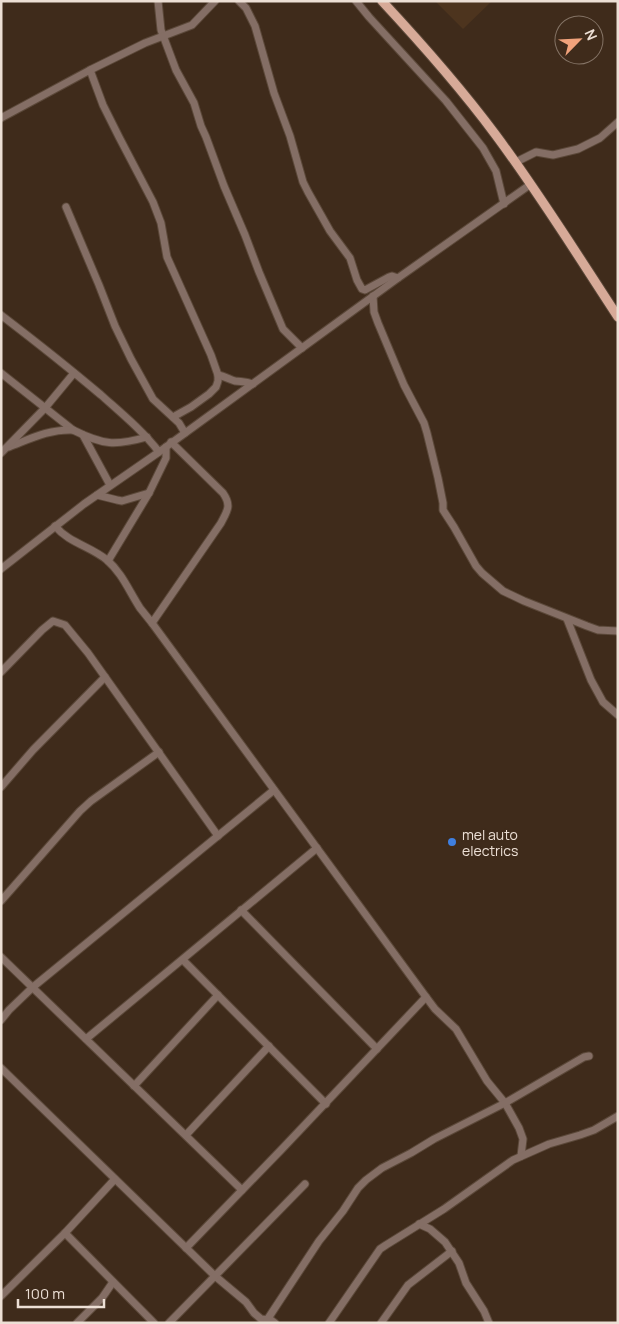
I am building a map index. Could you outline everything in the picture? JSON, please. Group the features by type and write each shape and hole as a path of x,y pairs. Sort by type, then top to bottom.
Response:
{"main road":[{"path":"382,1 441,66 516,162 618,317"}],"street":[{"path":"158,1 160,26 163,36 178,75 194,102 224,186 278,318 287,334 302,348"},
{"path":"1,118 90,70 163,36 192,25 214,1"},
{"path":"239,1 246,8 255,26 274,93 290,136 303,182 330,231 350,258 359,284 362,289 366,290 389,277 398,278"},
{"path":"356,1 446,101 483,148 496,171 504,204"},
{"path":"90,70 103,105 153,202 161,223 167,257 208,348 218,375 217,384 209,394 173,417"},
{"path":"516,162 536,152 553,155 578,149 600,138 618,122"},
{"path":"1,569 110,485 531,184"},
{"path":"66,207 115,326 131,359 153,399 179,423 185,433"},
{"path":"373,296 374,312 378,323 404,386 424,423 438,478 443,510 463,541 472,560 482,573 503,591 567,619 598,630 618,631"},
{"path":"1,315 120,411 147,437 158,452"},
{"path":"3,451 45,408 74,373"},
{"path":"1,374 73,430 83,435 108,444 126,443 147,437"},
{"path":"218,375 234,381 243,380 253,384"},
{"path":"3,451 44,433 73,430"},
{"path":"83,435 110,485"},
{"path":"108,561 149,493 166,458 168,444"},
{"path":"152,623 221,523 228,507 224,493 168,444"},
{"path":"97,495 122,500 149,493"},
{"path":"55,526 68,538 88,547 108,561 120,573 140,607 426,997 435,1009 456,1029 490,1086 505,1103 519,1128 523,1140 521,1156"},
{"path":"567,619 599,695 603,702 618,715"},
{"path":"1,672 52,621 65,625 88,653 218,836"},
{"path":"1,787 33,750 105,677"},
{"path":"1,901 91,801 159,752"},
{"path":"1,1020 33,987 274,790"},
{"path":"86,1039 317,848"},
{"path":"241,910 377,1049"},
{"path":"1,957 242,1190"},
{"path":"183,960 326,1104"},
{"path":"134,1086 218,995"},
{"path":"186,1248 326,1104 426,997"},
{"path":"186,1135 269,1046"},
{"path":"267,1320 319,1241 343,1211 358,1188 382,1168 434,1138 505,1103 584,1057 589,1056"},
{"path":"1,1068 215,1276 246,1302 254,1313 261,1319 275,1323"},
{"path":"329,1323 380,1249 444,1209 521,1156 549,1144 594,1130 618,1116"},
{"path":"1,1296 115,1179"},
{"path":"169,1323 305,1184"},
{"path":"419,1224 434,1232 445,1242 459,1263 466,1283 484,1311 489,1323"},
{"path":"64,1233 154,1323"},
{"path":"381,1323 408,1285 452,1252"},
{"path":"77,1323 102,1298 113,1282"}],"shaded area":[{"path":"435,1 492,1 463,29"}],"place":[{"name":"mel auto electrics","path":"452,842"}]}
